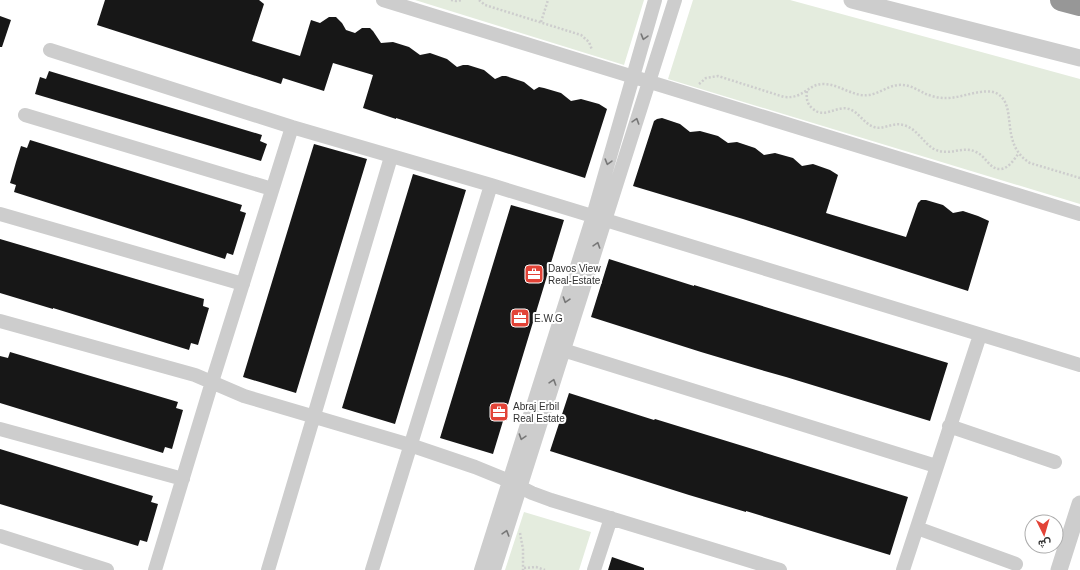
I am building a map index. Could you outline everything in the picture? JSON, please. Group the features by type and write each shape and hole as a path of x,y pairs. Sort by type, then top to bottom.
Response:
{"highway":[{"path":"1061,0 1080,5"}],"street":[{"path":"383,0 1080,214"},
{"path":"481,570 563,350 599,218 633,77 655,0"},
{"path":"494,570 510,519 514,483 599,218 649,82 675,0"},
{"path":"852,0 1080,58"},
{"path":"50,50 292,127 491,185 1080,366"},
{"path":"26,115 272,189"},
{"path":"155,570 292,127"},
{"path":"268,570 391,157"},
{"path":"372,570 491,185"},
{"path":"0,214 243,284"},
{"path":"0,321 186,372 244,396 410,445 475,467 551,500 780,570"},
{"path":"903,570 980,335"},
{"path":"563,350 936,466"},
{"path":"949,426 1055,462"},
{"path":"0,428 183,479"},
{"path":"1058,570 1080,504"},
{"path":"594,570 611,518"},
{"path":"917,528 1016,564"},
{"path":"0,536 107,570"}],"path":[{"path":"451,0 462,0"},
{"path":"479,0 485,5 581,35 592,48 592,64"},
{"path":"541,22 548,0"},
{"path":"694,96 697,86 701,81 712,76 724,78 784,96 796,96 815,86 824,84 864,95 876,94 899,84 911,86 926,94 945,98 955,98 986,91 992,92 998,94 1006,104 1012,140 1018,154 1030,163 1080,178"},
{"path":"807,91 807,101 816,112 826,113 845,108 854,111 874,127 884,127 894,124 904,125 913,130 934,149 945,152 972,150 981,155 991,166 995,168 1003,168 1007,166 1018,154"},
{"path":"510,519 516,525 522,538 524,569 536,567 545,570"}],"shaded area":[{"path":"415,0 644,0 624,65"},
{"path":"693,0 790,0 1080,79 1080,204 668,79"},
{"path":"524,512 591,532 579,570 505,570"}],"building":[{"path":"105,0 259,0 264,4 252,41 300,56 311,20 320,23 329,17 336,17 346,30 355,33 362,28 370,28 381,43 393,42 409,47 420,55 430,53 447,59 457,67 468,65 484,70 495,79 506,76 524,82 534,90 539,87 544,88 561,93 571,101 581,99 599,104 607,109 585,178 363,108 373,75 333,63 324,91 283,78 281,84 97,25"},
{"path":"0,16 11,20 2,47 0,47"},
{"path":"49,71 262,135 260,141 267,144 261,161 35,94 40,77 46,79"},
{"path":"662,118 680,124 690,132 700,131 718,136 728,143 737,142 755,148 764,155 775,153 793,158 802,166 813,164 830,170 838,175 826,213 906,237 918,203 921,200 943,205 953,213 963,211 989,221 968,291 743,219 633,186 654,121"},
{"path":"30,140 242,205 240,211 246,213 233,255 227,253 225,259 14,192 16,185 10,183 16,162 21,146 27,148"},
{"path":"314,144 367,159 296,393 243,377"},
{"path":"413,174 466,190 395,424 342,408"},
{"path":"511,205 564,220 493,454 440,438"},
{"path":"0,239 204,299 203,306 209,308 198,345 191,343 189,350 0,293"},
{"path":"609,259 948,363 930,421 591,317"},
{"path":"10,352 178,402 176,408 183,410 172,449 165,447 163,453 0,403 0,356 8,358"},
{"path":"569,393 908,497 890,555 689,495 550,451"},
{"path":"0,449 153,496 151,502 158,504 147,542 140,540 138,546 0,504"},
{"path":"612,557 644,568 644,570 608,570"}],"place":[{"name":"Davos View Real-Estate","path":"534,274"},
{"name":"E.W.G","path":"520,318"},
{"name":"Abraj Erbil Real Estate","path":"499,412"}]}
